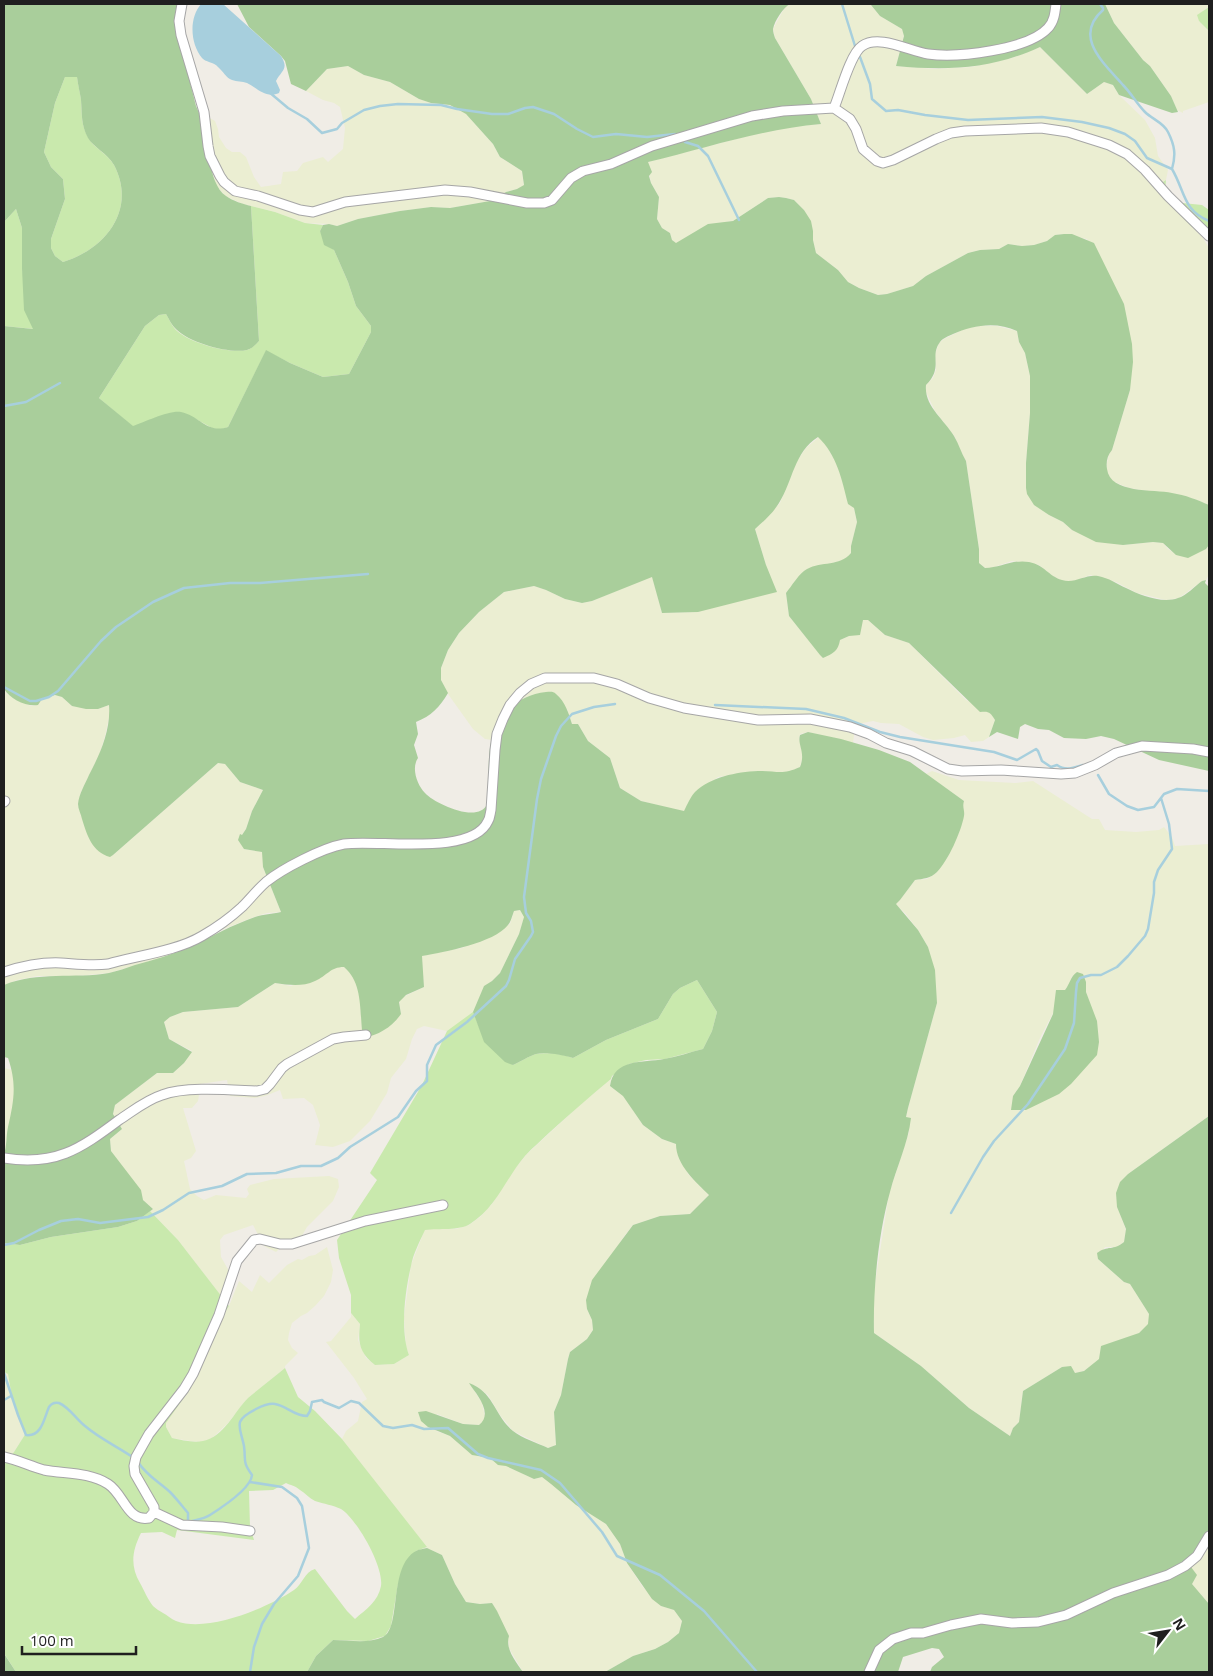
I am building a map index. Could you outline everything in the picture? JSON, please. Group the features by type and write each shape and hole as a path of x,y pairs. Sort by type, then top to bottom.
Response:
{"street":[{"path":"182,4 179,22 181,35 204,112 210,156 220,176 235,191 307,212 313,212 345,202 444,190 470,192 526,203 544,203 552,200 571,178 583,171 611,164 652,146 752,116 783,111 834,108 850,119 856,129 863,149 883,163 951,133 965,131 1041,128 1068,132 1109,145 1127,154 1145,170 1168,196 1209,236"},
{"path":"834,108 853,56 861,46 873,42 895,45 926,54 949,55 975,53 1006,47 1032,40 1050,27 1054,18 1056,4"},
{"path":"4,972 40,964 61,963 94,966 108,964 190,942 229,917 266,882 280,873 316,853 343,844 439,845 465,839 482,830 488,822 490,810 497,734 510,705 520,693 532,684 545,678 594,678 617,684 648,698 684,708 758,720 810,719 850,727 886,743 912,751 948,769 962,771 1001,770 1061,774 1075,773 1095,765 1116,753 1142,746 1193,749 1209,752"},
{"path":"4,1158 50,1159 67,1153 86,1144 140,1106 163,1094 190,1090 257,1091 265,1089 282,1068 333,1039 366,1035"},
{"path":"154,1512 152,1503 135,1474 136,1457 149,1434 184,1389 193,1374 219,1315 237,1262 254,1240 260,1239 280,1244 292,1244 365,1221 443,1204"},
{"path":"4,1457 46,1470 98,1479 116,1491 134,1516 149,1518 154,1512"},
{"path":"154,1512 182,1525 222,1527 250,1531"},
{"path":"869,1672 879,1650 892,1639 911,1633 923,1633 975,1620 1012,1623 1038,1622 1066,1615 1113,1593 1168,1575 1185,1566 1197,1556 1209,1536"}],"green space":[{"path":"4,4 183,4 186,8 182,17 181,29 184,56 196,106 199,113 206,116 208,147 215,181 226,196 251,206 259,341 251,349 247,350 221,349 200,343 183,335 174,327 166,314 159,315 145,326 99,398 133,426 164,414 181,412 209,426 221,429 228,427 266,350 323,377 349,374 371,332 371,326 356,306 334,250 324,245 320,231 323,225 337,226 358,219 400,211 431,207 450,208 490,201 524,185 522,171 500,157 493,144 466,114 450,105 431,103 419,99 390,82 364,75 348,66 327,69 306,91 291,84 285,61 249,27 237,4 790,4 777,18 773,29 775,38 811,99 821,124 777,130 648,162 652,172 649,176 651,183 659,197 657,219 662,228 670,233 672,240 676,243 708,224 733,221 768,198 779,197 794,200 811,221 816,253 838,270 848,282 878,295 913,286 926,276 968,253 980,250 999,249 1008,244 1034,245 1047,241 1055,235 1064,234 1072,234 1094,243 1124,304 1132,344 1133,362 1130,390 1107,461 1107,469 1110,477 1124,487 1177,494 1209,505 1209,545 1206,549 1188,558 1176,555 1163,543 1123,545 1096,542 1072,530 1063,522 1034,505 1027,494 1026,488 1030,376 1025,353 1019,342 1017,331 1001,326 985,325 960,331 943,339 937,347 934,373 926,385 926,393 931,406 954,436 966,461 979,549 979,563 985,568 1023,561 1029,562 1034,563 1062,580 1071,581 1089,576 1098,576 1144,596 1165,600 1181,597 1206,580 1205,583 1209,587 1209,771 1159,760 1114,739 1101,736 1086,739 1064,738 1049,730 1038,729 1025,724 1020,727 1018,739 997,732 989,737 995,720 990,714 980,712 909,643 885,635 868,620 863,620 860,635 849,636 840,640 835,651 823,658 789,616 786,593 804,571 836,562 851,553 857,522 854,508 848,504 841,477 834,460 818,437 810,443 799,459 777,507 755,529 777,592 698,612 662,613 652,577 592,601 582,603 565,599 534,586 504,592 479,612 459,633 448,650 441,668 441,680 448,693 435,711 416,722 418,734 414,745 418,758 415,771 417,781 422,790 438,802 447,807 467,812 482,810 488,801 490,749 499,722 508,710 519,701 539,693 551,692 555,693 562,700 572,724 578,724 588,741 610,758 620,788 641,801 684,811 695,792 716,779 758,771 783,772 793,770 800,767 802,762 800,735 808,732 879,750 910,762 964,801 964,814 960,830 954,846 945,861 932,876 915,880 896,904 918,930 928,947 935,970 937,1003 906,1117 911,1118 905,1147 895,1174 882,1226 875,1280 874,1333 921,1366 969,1408 1010,1436 1013,1428 1019,1422 1023,1391 1062,1367 1071,1366 1075,1373 1084,1371 1099,1359 1101,1346 1139,1333 1148,1324 1149,1314 1130,1284 1124,1282 1098,1259 1097,1253 1124,1242 1126,1229 1117,1207 1116,1193 1120,1182 1128,1174 1209,1116 1209,1542 1192,1560 1191,1567 1197,1575 1192,1584 1209,1604 1209,1672 930,1672 932,1667 944,1657 939,1649 932,1648 903,1657 898,1672 605,1672 633,1656 655,1649 668,1642 679,1633 682,1621 674,1610 661,1606 652,1599 627,1563 620,1544 606,1524 576,1505 542,1477 534,1479 506,1466 498,1465 490,1458 472,1455 450,1436 428,1427 421,1421 418,1412 426,1411 463,1424 479,1425 485,1415 484,1409 469,1383 484,1392 513,1431 548,1448 556,1445 554,1412 561,1395 570,1352 587,1339 593,1330 586,1300 592,1280 633,1225 660,1216 690,1214 709,1195 683,1166 679,1159 676,1144 662,1139 643,1125 623,1096 610,1086 613,1077 623,1066 669,1058 703,1049 712,1031 717,1012 697,980 680,988 673,994 658,1019 606,1040 573,1058 540,1053 513,1065 505,1062 484,1042 473,1012 484,986 500,973 519,934 524,917 520,910 514,911 508,925 492,937 468,946 422,956 424,987 406,995 399,1002 401,1014 394,1023 380,1033 369,1037 363,1038 358,990 355,982 344,967 335,968 310,983 290,985 275,983 238,1007 183,1012 170,1017 164,1022 169,1039 192,1052 173,1073 157,1073 115,1105 113,1114 122,1129 110,1139 111,1151 141,1190 143,1200 153,1209 137,1221 118,1227 51,1237 20,1245 4,1243 4,1154 12,1109 14,1084 8,1058 4,1057 4,985 30,978 96,975 112,972 189,947 255,917 281,912 263,867 262,852 244,849 238,840 240,834 242,835 246,829 252,811 263,790 240,782 225,764 218,763 113,855 110,857 104,855 91,842 78,804 82,789 104,742 108,724 109,705 98,709 86,709 72,706 62,697 55,695 42,699 38,705 28,705 14,699 4,689 4,326 33,329 24,310 22,228 16,209 4,222","holes":["65,77 77,77 84,129 90,141 114,165 120,181 122,197 119,212 113,225 104,237 92,248 63,262 55,256 51,248 51,239 65,199 63,179 51,167 44,152 55,103"]},
{"path":"790,4 871,5 880,16 902,29 904,35 896,66 935,69 971,67 1012,58 1040,47 1087,94 1104,82 1113,85 1119,95 1145,120 1155,138 1158,156 1168,170 1166,180 1155,188 1203,238 1209,248 1209,505 1191,498 1129,488 1112,481 1107,472 1109,454 1112,450 1130,390 1087,239 1064,234 1056,235 1047,241 1034,245 1008,244 999,249 968,253 926,276 913,286 878,295 848,282 838,270 816,253 813,231 804,210 794,200 779,197 768,198 733,221 726,222 676,244 672,240 670,233 662,228 657,219 659,197 651,183 647,162 763,132 794,126 821,124 811,99 775,38 773,29 785,7"},
{"path":"868,4 1105,4 1114,23 1143,60 1150,66 1171,96 1178,112 1172,113 1119,95 1113,85 1104,82 1087,94 1040,47 1005,60 970,67 915,68 896,66 904,36 902,29 880,16"},
{"path":"1105,4 1209,4 1209,7 1204,10 1199,21 1209,31 1209,102 1183,111 1183,113 1177,110 1171,96 1150,66 1143,60 1114,23"},
{"path":"1209,7 1209,31 1199,21 1197,15"},
{"path":"348,66 364,75 390,82 419,99 431,103 450,105 466,114 493,144 500,157 522,171 524,186 506,192 490,201 450,208 431,207 400,211 358,219 337,226 305,223 275,212 243,204 225,196 216,185 212,169 206,116 215,121 219,137 226,148 232,152 240,152 246,157 254,177 261,187 281,184 283,172 297,171 303,163 323,157 328,162 343,149 345,128 340,107 306,91 327,69"},
{"path":"65,77 77,77 84,128 90,141 114,165 120,181 122,197 119,212 113,225 104,237 92,248 63,262 55,256 51,248 51,239 65,199 63,179 51,167 44,152 55,103"},
{"path":"1166,180 1165,191 1173,202 1202,205 1209,210 1209,229 1200,226 1192,227 1154,188"},
{"path":"251,206 305,223 323,225 320,231 334,250 356,306 371,326 371,332 349,374 323,377 266,351 228,427 220,430 212,428 194,418 166,415 133,427 99,398 145,326 159,315 166,314 182,335 199,343 220,349 247,350 259,341"},
{"path":"16,209 22,228 22,269 34,329 4,326 4,222"},
{"path":"997,326 1017,331 1019,342 1025,353 1030,376 1030,413 1026,463 1049,515 1063,522 1072,530 1123,545 1163,543 1177,555 1206,549 1209,545 1209,574 1206,580 1179,598 1166,600 1137,593 1116,582 1090,575 1072,582 1062,581 1052,576 1039,565 1012,561 991,568 985,568 979,563 979,549 966,461 955,437 935,411 926,392 926,385 933,378 936,370 935,354 939,343 966,328"},
{"path":"819,437 838,465 845,490 854,508 857,522 851,553 846,559 807,569 786,593 789,616 823,658 840,640 849,636 863,620 868,620 885,635 909,643 966,700 991,713 995,720 989,737 983,741 971,742 965,735 933,740 923,737 899,724 873,721 853,725 853,743 808,732 800,734 802,760 800,767 781,773 758,771 718,777 693,796 684,812 641,801 620,788 610,758 588,741 578,724 572,724 567,709 540,693 514,703 492,740 485,739 473,729 448,694 441,680 441,668 448,650 459,633 479,612 504,592 534,586 565,599 582,603 592,601 652,576 662,613 698,612 766,565 755,529 780,503 797,461 806,448"},
{"path":"4,689 7,694 31,706 38,705 42,699 55,695 62,697 72,706 98,709 109,705 110,713 100,753 81,792 78,805 82,816 113,855 218,763 225,764 240,782 263,790 242,835 244,849 263,852 263,867 281,912 267,913 254,917 160,958 109,973 76,976 37,976 17,980 5,985"},
{"path":"932,771 959,780 1015,783 1033,781 1092,819 1099,819 1105,830 1136,832 1159,830 1164,827 1172,837 1175,846 1209,844 1209,1116 1128,1174 1117,1206 1126,1230 1124,1242 1117,1247 1105,1247 1098,1259 1124,1282 1130,1284 1149,1314 1149,1324 1084,1371 1075,1373 1062,1367 1023,1391 1019,1422 1013,1428 1010,1436 969,1408 921,1366 874,1333 873,1296 889,1194 909,1132 906,1117 937,1003 928,947 905,913 895,904 915,880 927,879 936,873 947,858 958,834 964,814 962,804 964,801 926,774","holes":["1072,976 1086,982 1086,992 1090,1004 1013,1096 1020,1086 1040,1038"]},
{"path":"520,910 524,917 519,934 500,973 484,987 473,1014 447,1031 424,1026 417,1029 406,1059 391,1078 387,1093 370,1121 350,1141 333,1147 315,1145 320,1125 313,1105 304,1098 283,1099 280,1090 255,1098 230,1096 227,1080 193,1085 199,1095 198,1101 192,1108 183,1108 196,1151 191,1158 184,1161 190,1189 197,1196 204,1200 216,1195 246,1198 249,1194 247,1189 250,1185 274,1179 329,1176 338,1179 339,1187 333,1201 307,1227 300,1239 283,1245 276,1252 264,1246 253,1225 224,1235 220,1240 221,1257 229,1271 221,1296 178,1240 150,1211 153,1209 143,1200 111,1151 110,1139 122,1129 113,1114 115,1105 157,1073 173,1073 184,1063 192,1051 169,1039 164,1022 170,1017 183,1012 238,1007 275,983 291,986 336,967 344,967 351,972 360,995 401,1014 399,1001 401,998 424,987 421,956 462,948 510,924 514,911"},
{"path":"1077,972 1083,974 1086,982 1086,992 1097,1021 1099,1042 1097,1055 1071,1084 1059,1094 1026,1110 1011,1110 1013,1096 1020,1086 1053,1014 1056,990 1065,990"},
{"path":"697,980 717,1012 712,1031 703,1049 665,1059 646,1060 629,1064 612,1076 611,1079 528,1153 494,1201 479,1217 470,1224 460,1228 425,1230 412,1261 405,1299 404,1323 409,1355 394,1364 375,1365 366,1356 361,1347 359,1337 360,1324 351,1313 351,1295 339,1258 337,1240 377,1180 370,1173 422,1085 447,1031 473,1012 481,1032 513,1065 540,1053 565,1055 573,1058 606,1040 658,1019 673,994 680,988"},
{"path":"4,1068 12,1070 15,1091 13,1112 8,1128 4,1154"},
{"path":"611,1079 610,1086 623,1095 643,1125 662,1139 676,1144 688,1174 709,1195 690,1214 660,1216 633,1225 604,1267 587,1309 592,1320 593,1330 587,1339 570,1352 568,1359 561,1395 554,1412 556,1445 548,1448 513,1431 500,1415 488,1395 470,1384 482,1403 485,1417 483,1422 479,1425 463,1424 437,1414 436,1431 450,1436 472,1455 490,1458 534,1479 542,1477 576,1505 606,1524 620,1544 627,1563 642,1586 661,1606 674,1610 682,1621 679,1633 668,1642 655,1649 633,1656 605,1672 523,1672 509,1648 508,1638 492,1603 466,1602 455,1584 442,1555 427,1548 342,1439 346,1431 358,1421 362,1402 367,1399 354,1378 326,1342 331,1341 351,1317 351,1313 360,1324 358,1340 366,1358 375,1365 394,1364 409,1355 406,1346 404,1317 411,1265 425,1229 456,1229 469,1225 480,1217 492,1204 512,1172 527,1154"},
{"path":"150,1211 178,1240 229,1306 214,1329 190,1389 166,1423 172,1438 199,1442 217,1435 248,1398 285,1368 298,1397 315,1411 342,1439 427,1547 416,1551 398,1584 391,1626 385,1636 368,1641 333,1640 316,1656 307,1672 16,1672 4,1653 4,1465 26,1433 14,1404 8,1374 4,1372 4,1243 20,1245 51,1237 118,1227 137,1221","holes":["286,1483 297,1488 315,1501 341,1509 361,1533 374,1556 381,1578 379,1592 367,1608 355,1619 315,1569 308,1573 294,1590 282,1597 253,1611 220,1621 189,1624 176,1621 153,1606 135,1571 133,1558 141,1533 162,1532 175,1538 177,1530 254,1540 250,1527 249,1491 273,1490"]},
{"path":"327,1247 333,1270 331,1282 324,1296 315,1306 292,1323 289,1333 288,1340 292,1348 298,1353 285,1368 247,1399 227,1424 212,1438 202,1442 172,1438 166,1423 214,1329 229,1306 239,1281 252,1292 260,1275 269,1283 287,1265 298,1259 302,1260 315,1255"},
{"path":"4,1372 8,1374 11,1397 26,1433 4,1465"},
{"path":"1209,1542 1209,1604 1191,1584 1191,1567 1192,1560"},
{"path":"427,1548 442,1555 455,1584 466,1602 492,1603 509,1636 508,1641 512,1655 523,1672 307,1672 316,1656 333,1640 371,1640 383,1637 389,1631 398,1582 407,1559 416,1551"},
{"path":"4,1653 5,1655 16,1672 4,1672"}],"water":[{"path":"201,4 223,4 281,56 285,67 276,81 280,90 279,93 266,94 247,83 232,80 216,65 202,58 195,45 192,31 194,16"}],"waterway":[{"path":"842,4 855,46"},
{"path":"1100,4 1103,10 1094,20 1091,30 1091,40 1095,50 1142,109 1166,129 1174,150 1172,169"},
{"path":"860,57 870,84 872,99 886,111 898,110 968,120 1042,117 1082,122 1125,134 1135,141 1147,158 1172,169 1189,206 1200,217 1209,221"},
{"path":"269,92 288,108 307,119 322,133 337,129 342,123 364,110 398,104 441,105 492,114 508,114 533,107 554,114 593,137 616,134 647,137 675,134"},
{"path":"685,142 698,146 708,156 739,220"},
{"path":"4,406 26,402 60,383"},
{"path":"4,687 30,701 49,697 58,691 101,641 116,627 153,602 184,588 368,574"},
{"path":"4,1245 14,1243 61,1221 78,1219 100,1223 148,1217 163,1210 189,1193 222,1186 247,1174 276,1173 301,1166 321,1166 338,1158 350,1147 398,1117 416,1091 427,1081 427,1065 436,1045 467,1022 506,986 515,959 533,932 531,921 526,913 524,897 537,799 541,779 561,726 572,714 594,707 615,704"},
{"path":"715,705 806,709 844,718 880,732 900,737 994,752 1017,760 1036,749 1042,761 1051,767 1057,765 1063,768 1070,768 1083,765"},
{"path":"1098,775 1109,794 1127,806 1138,810 1154,807 1164,794 1177,789 1209,791"},
{"path":"951,1213 994,1141 1028,1104 1065,1049 1074,1023 1077,983 1080,978 1101,975 1117,967 1145,936 1148,929 1154,882 1158,870 1172,849 1169,824 1161,798"},
{"path":"4,1373 26,1435 36,1433 44,1421 49,1407 59,1403 66,1407 90,1430 131,1456"},
{"path":"4,1400 11,1396"},
{"path":"138,1462 145,1471 179,1502 188,1513 188,1522 205,1518 215,1512 247,1486 252,1475 246,1464 240,1424 243,1417 248,1413 263,1406 275,1404 302,1416 307,1416 312,1402 322,1400 339,1408 351,1401 359,1403 383,1426 393,1428 412,1425 424,1429 448,1428 478,1454 541,1470 560,1483 602,1532 617,1556 660,1575 704,1611 757,1672"},
{"path":"250,1482 282,1487 297,1498 302,1506 309,1548 298,1576 274,1604 262,1624 254,1647 250,1672"}]}
